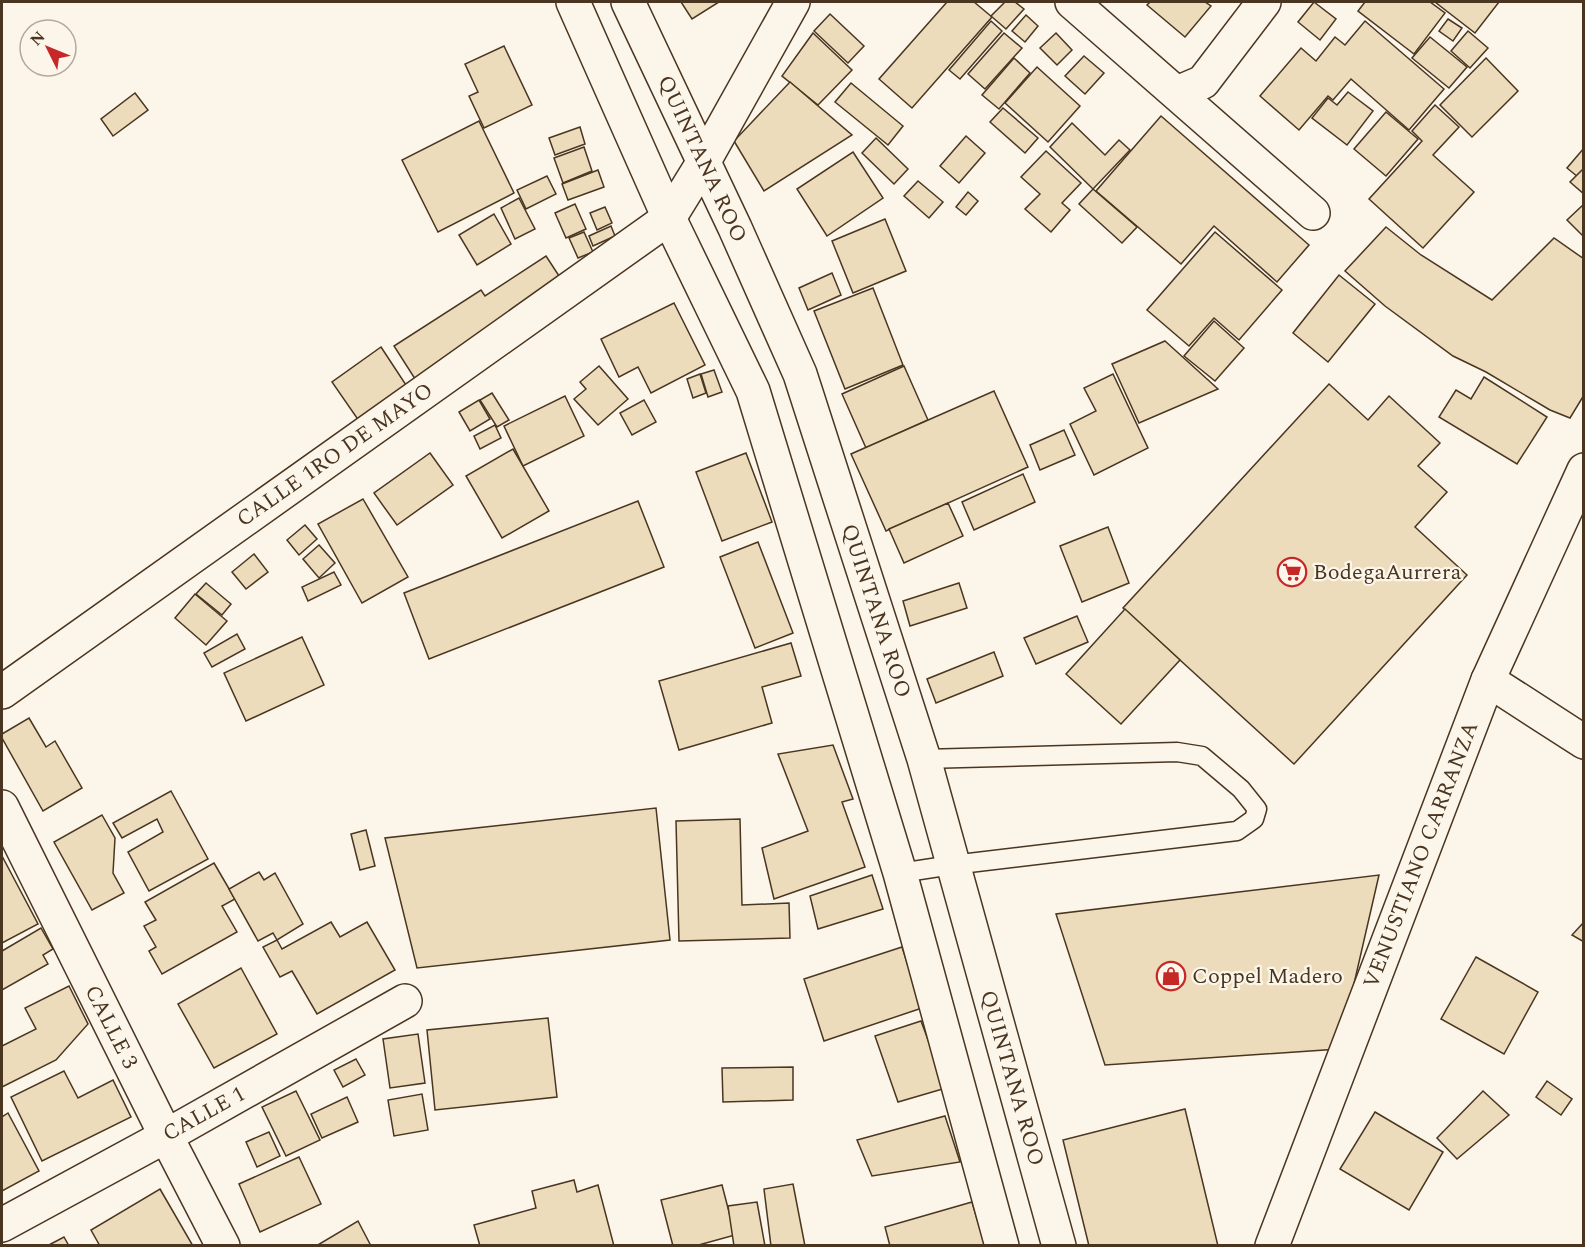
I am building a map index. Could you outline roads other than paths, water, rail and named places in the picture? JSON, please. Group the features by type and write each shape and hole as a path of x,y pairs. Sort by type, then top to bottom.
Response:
{"street":[{"path":"573,2 669,218 753,391 900,873 1002,1245"},
{"name":"QUINTANA ROO","path":"627,2 735,228 801,374 924,759 1059,1245"},
{"path":"669,218 703,163 793,2"},
{"path":"1072,2 1313,213"},
{"path":"1176,93 1203,82 1264,2"},
{"name":"CALLE 1RO DE MAYO","path":"2,692 669,218"},
{"name":"VENUSTIANO CARRANZA","path":"1272,1245 1488,680 1584,470"},
{"path":"1488,680 1584,742"},
{"name":"CALLE 3","path":"2,807 223,1245"},
{"name":"CALLE 1","path":"2,1225 166,1136 405,1001"}],"lane":[{"path":"900,873 1237,831 1254,819 1257,809 1241,789 1202,756 1178,752 924,759"}],"place":[{"name":"BodegaAurrera","path":"1292,572"},
{"name":"Coppel Madero","path":"1171,976"}]}
